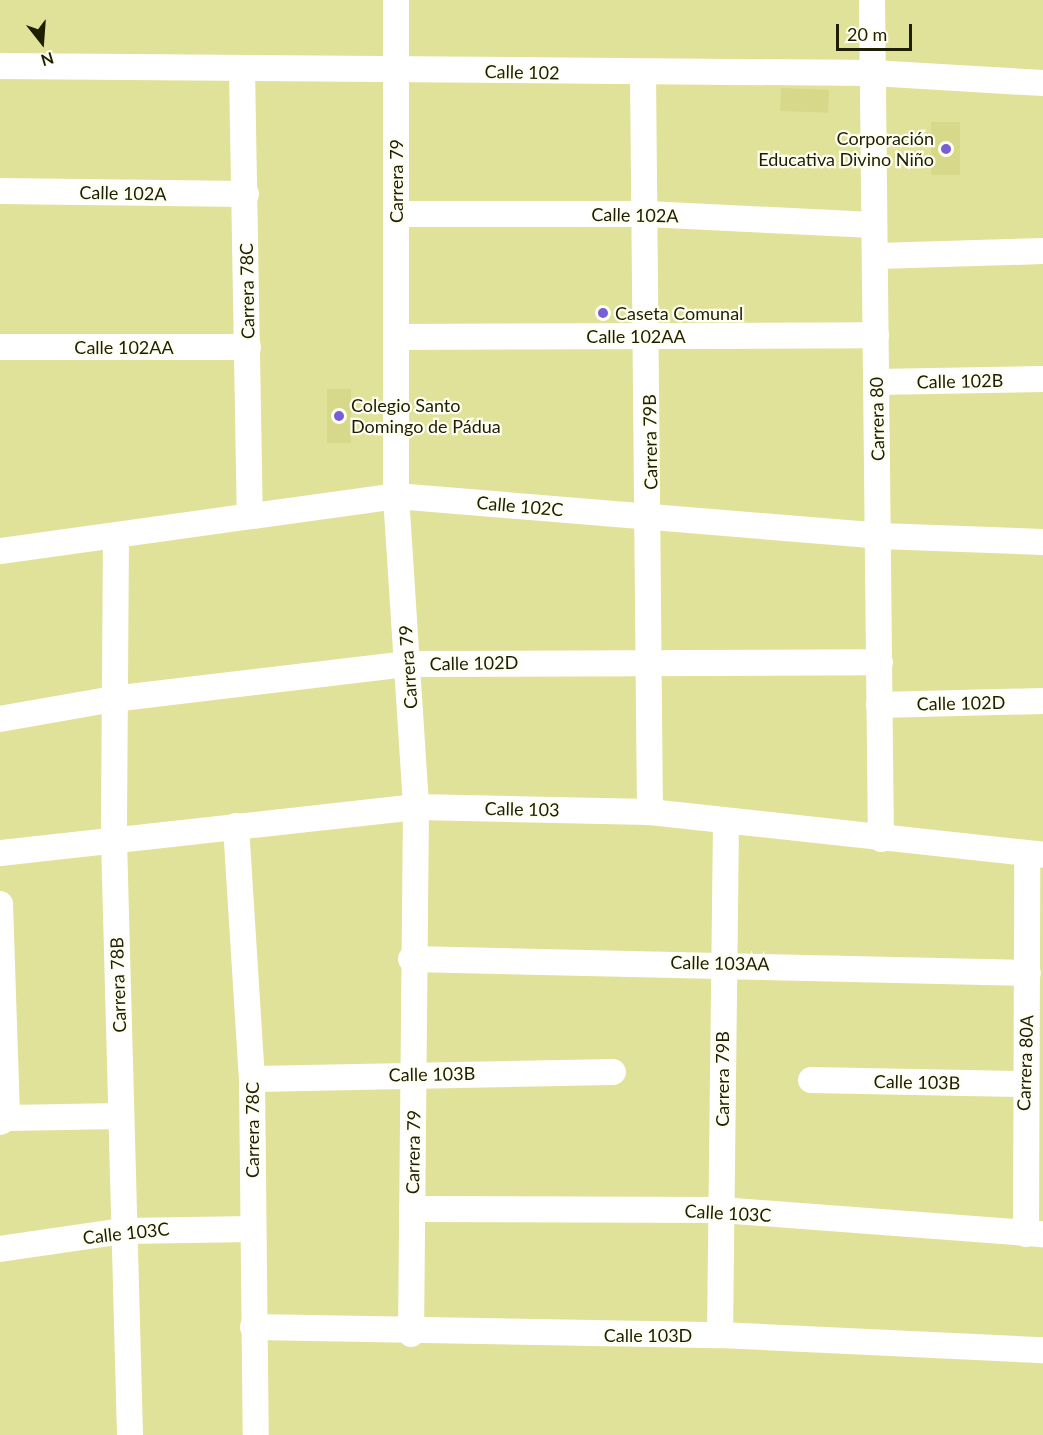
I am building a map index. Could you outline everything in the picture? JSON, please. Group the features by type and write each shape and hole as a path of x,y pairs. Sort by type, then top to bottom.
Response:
{"street":[{"name":"Carrera 79","path":"396,0 396,496 416,807 411,959 413,1073 411,1334"},
{"name":"Carrera 80","path":"872,0 880,536 881,839"},
{"name":"Calle 102","path":"0,66 643,73 873,73 1043,83"},
{"name":"Carrera 78C","path":"242,69 250,514"},
{"name":"Carrera 79B","path":"643,73 651,516 650,812"},
{"name":"Calle 102A","path":"0,191 246,194"},
{"name":"Calle 102A","path":"396,214 646,214 874,225"},
{"path":"876,255 1043,251"},
{"name":"Calle 102AA","path":"396,338 876,335"},
{"name":"Calle 102AA","path":"0,347 248,347"},
{"name":"Calle 102B","path":"876,382 1043,379"},
{"name":"Calle 102C","path":"0,551 116,536 250,514 396,496 880,536 1043,542"},
{"name":"Carrera 78B","path":"116,536 114,840 130,1435"},
{"name":"Calle 102D","path":"0,719 114,699 408,664 651,661 880,662"},
{"name":"Calle 102D","path":"879,705 1043,701"},
{"name":"Calle 103","path":"0,853 416,807 650,812 726,824 1035,855"},
{"name":"Carrera 79B","path":"720,1335 720,962 726,824"},
{"name":"Carrera 78C","path":"236,826 252,1079 256,1435"},
{"name":"Carrera 80A","path":"1034,1234 1022,1084 1035,855"},
{"path":"0,904 4,1120 121,1116"},
{"name":"Calle 103AA","path":"411,959 720,962 1028,973"},
{"name":"Calle 103B","path":"252,1079 413,1073 613,1072"},
{"name":"Calle 103B","path":"812,1080 1022,1084"},
{"name":"Calle 103C","path":"412,1209 721,1210 1034,1234"},
{"name":"Calle 103C","path":"0,1249 124,1231 252,1229"},
{"name":"Calle 103D","path":"253,1327 411,1334 720,1335 1043,1350"}],"shaded area":[{"name":"Corporación Educativa Divino Niño","path":"781,88 829,90 828,113 780,111"},
{"name":"Corporación Educativa Divino Niño","path":"931,122 960,122 960,175 931,175"},
{"name":"Colegio Santo Domingo de Pádua","path":"327,389 351,389 351,443 327,443"}],"place":[{"name":"Corporación Educativa Divino Niño","path":"946,149"},
{"name":"Caseta Comunal","path":"603,313"},
{"name":"Colegio Santo Domingo de Pádua","path":"339,416"}]}
